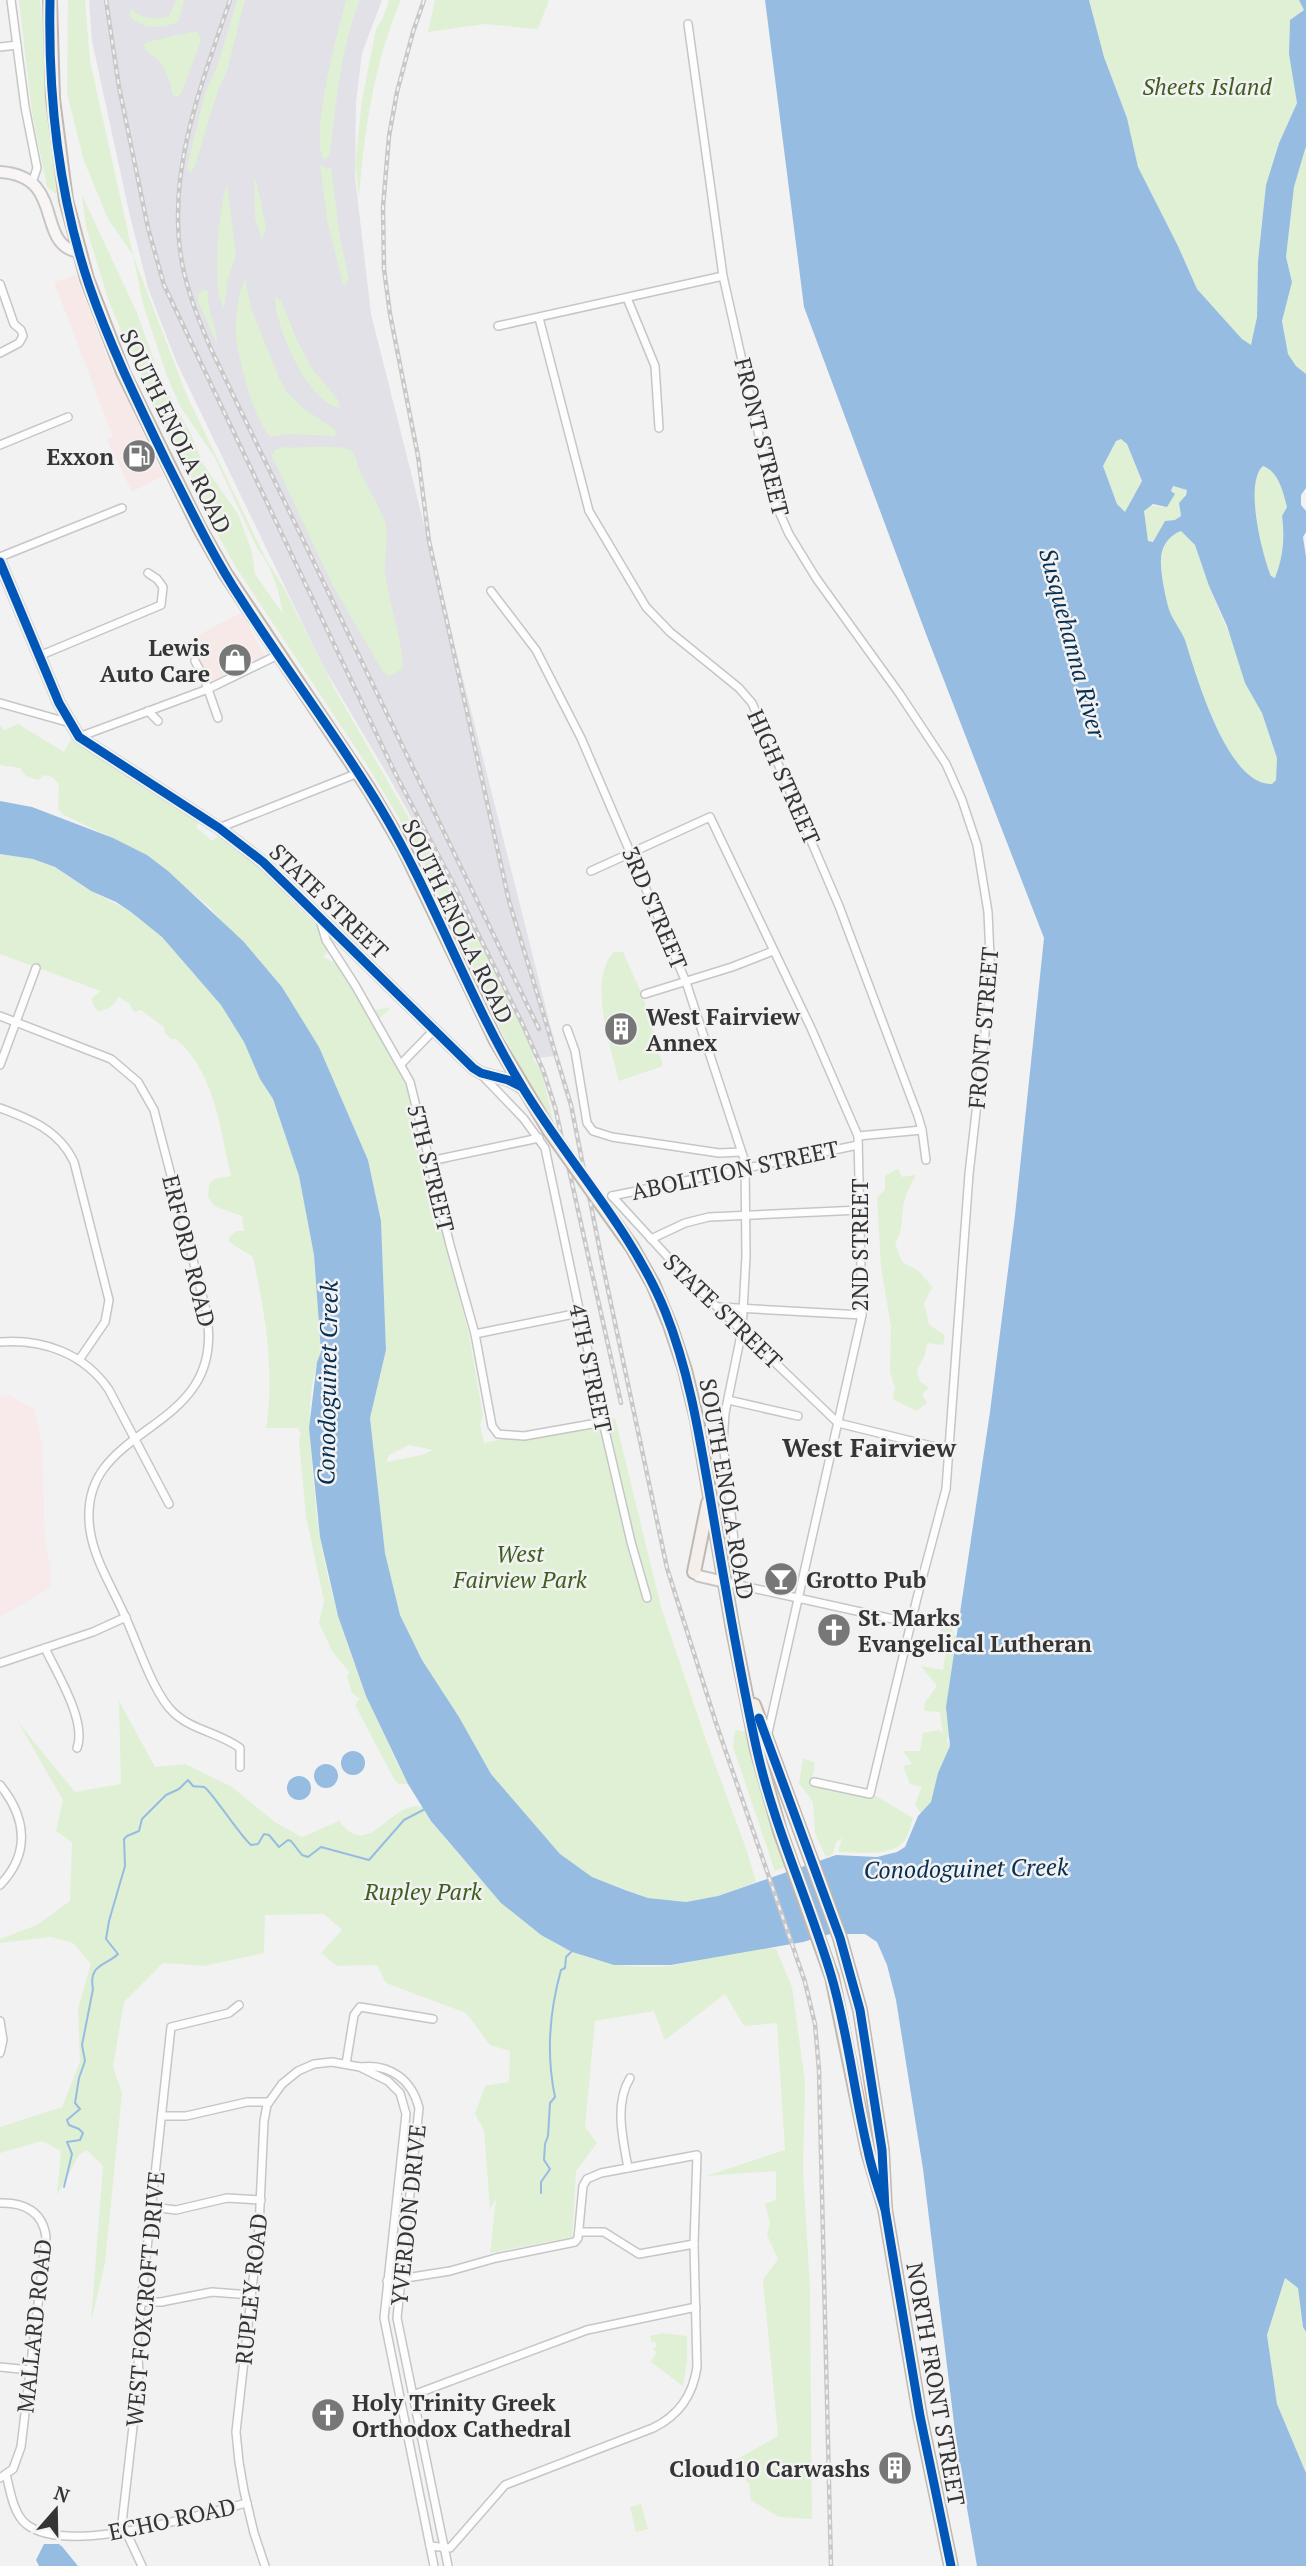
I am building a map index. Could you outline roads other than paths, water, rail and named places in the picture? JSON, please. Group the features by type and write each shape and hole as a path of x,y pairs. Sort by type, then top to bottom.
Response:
{"main road":[{"name":"SOUTH ENOLA ROAD","path":"50,0 55,125 66,200 79,252 108,336 150,429 218,561 358,773 404,849 510,1066 642,1265 670,1325 691,1393 764,1775 792,1864"},
{"path":"0,172 16,174 32,183 45,201 60,244 79,252"},
{"name":"STATE STREET","path":"0,559 68,722 79,737 219,828 278,875 320,920 434,1030 482,1072 523,1088"},
{"path":"482,1072 510,1066"},
{"path":"709,1496 694,1572 699,1576 725,1581"},
{"name":"SOUTH ENOLA ROAD","path":"743,1675 811,1857"},
{"name":"NORTH FRONT STREET","path":"811,1857 840,1938 864,2030 882,2150 885,2209 920,2416 951,2566"},
{"name":"NORTH FRONT STREET","path":"792,1864 837,1997 868,2152 885,2209"}],"street":[{"path":"10,0 25,107 37,167 32,183"},
{"name":"FRONT STREET","path":"688,24 723,276 768,475 782,520 816,578 899,693 946,764 977,845 983,869 989,924 991,980 969,1174 946,1489 870,1794 814,1782"},
{"path":"0,47 17,45"},
{"path":"498,326 723,276"},
{"path":"0,284 15,324 23,337 19,343 0,352"},
{"path":"627,298 655,366 659,428"},
{"name":"HIGH STREET","path":"539,318 585,503 646,607 670,632 739,688 752,703 839,905 922,1130 926,1160"},
{"path":"0,445 68,417"},
{"path":"0,559 122,508"},
{"path":"39,656 161,605 163,587 148,573"},
{"name":"3RD STREET","path":"491,590 526,636 581,738 686,982 741,1152 745,1170 746,1215 744,1309 723,1442 738,1585"},
{"path":"79,737 208,690 278,655"},
{"path":"195,660 218,718"},
{"path":"0,703 68,722"},
{"path":"148,711 158,721"},
{"path":"219,828 358,773"},
{"name":"2ND STREET","path":"631,853 710,817 811,1028 858,1136 862,1315 767,1738"},
{"path":"591,871 631,853"},
{"name":"5TH STREET","path":"320,920 326,940 401,1064 415,1101 475,1334 492,1426 498,1434 524,1436 603,1422"},
{"path":"645,994 773,951"},
{"path":"0,1065 36,968"},
{"name":"ERFORD ROAD","path":"0,1016 101,1054 121,1065 138,1082 149,1100 161,1135 206,1310 210,1331 209,1348 202,1373 190,1395 172,1412 135,1438 104,1467 93,1491 89,1513 94,1547 168,1708 183,1720 232,1741 240,1748 240,1767"},
{"path":"567,1029 575,1051 587,1123 593,1131 612,1137 719,1153 741,1152"},
{"path":"401,1064 434,1030"},
{"name":"STATE STREET","path":"482,1072 539,1138"},
{"path":"0,1108 22,1116 49,1131 65,1146 74,1162 109,1300 105,1322 79,1360"},
{"name":"ABOLITION STREET","path":"858,1136 922,1130"},
{"path":"430,1161 539,1138"},
{"name":"4TH STREET","path":"539,1138 546,1152 603,1422 647,1598"},
{"name":"ABOLITION STREET","path":"612,1196 858,1145"},
{"name":"STATE STREET","path":"612,1196 688,1280 838,1423"},
{"path":"651,1239 696,1219 860,1210"},
{"path":"718,1307 862,1315"},
{"path":"475,1334 579,1313"},
{"path":"0,1342 40,1343 65,1351 98,1375 106,1384 169,1504"},
{"path":"728,1400 798,1416"},
{"path":"838,1423 948,1450"},
{"path":"725,1581 911,1623"},
{"path":"0,1663 93,1632 126,1617"},
{"path":"45,1648 78,1721 80,1733 77,1748"},
{"path":"0,1784 14,1804 21,1832 18,1858 0,1885"},
{"name":"WEST FOXCROFT DRIVE","path":"142,2566 122,2523 139,2374 137,2341 172,2027 232,2012 239,2005"},
{"path":"163,2116 187,2116 247,2102 269,2102 282,2084 298,2071 323,2062 346,2064 355,2015 360,2007 433,2019"},
{"path":"0,2021 3,2040 0,2053"},
{"name":"YVERDON DRIVE","path":"346,2064 384,2068 399,2076 412,2090 419,2108 397,2318 448,2566"},
{"name":"YVERDON DRIVE","path":"360,2067 395,2086 405,2104 384,2318 434,2566"},
{"path":"628,2168 623,2140 621,2099 630,2078"},
{"name":"RUPLEY ROAD","path":"265,2566 247,2502 236,2432 261,2200 264,2121 269,2102"},
{"path":"387,2281 450,2271 496,2258 575,2242 579,2232 582,2188 585,2181 601,2173 697,2155 694,2244 695,2379 687,2397 673,2415 653,2428 505,2485 450,2548 430,2546"},
{"path":"152,2207 176,2210 227,2198 261,2200"},
{"name":"MALLARD ROAD","path":"0,2203 13,2203 29,2208 39,2217 45,2231 21,2447 16,2463 3,2476"},
{"path":"579,2232 604,2232 639,2254 694,2244"},
{"path":"142,2302 161,2302 212,2292 251,2295"},
{"path":"413,2395 587,2330 696,2307"},
{"path":"0,2367 30,2370"},
{"name":"ECHO ROAD","path":"3,2476 18,2513 28,2525 69,2536 126,2531 247,2502"}],"water":[{"path":"765,0 1089,0 1104,57 1127,118 1138,167 1197,289 1242,339 1251,345 1257,317 1258,261 1266,185 1279,143 1297,103 1289,54 1290,20 1304,10 1299,0 1306,0 1306,146 1294,187 1286,257 1292,282 1282,321 1288,354 1306,374 1306,488 1301,495 1301,505 1306,511 1306,532 1303,537 1306,557 1306,2332 1298,2288 1285,2278 1267,2335 1277,2404 1306,2473 1306,2566 977,2566 958,2456 923,2169 896,2000 887,1965 877,1942 865,1934 830,1934 803,1942 671,1965 614,1965 572,1952 541,1935 501,1903 431,1821 408,1784 366,1696 338,1616 320,1537 309,1428 317,1362 321,1352 314,1255 299,1176 273,1099 260,1079 244,1042 221,1005 162,937 116,902 91,891 55,867 33,859 0,854 0,801 32,807 113,838 147,855 243,941 282,987 319,1047 368,1160 381,1221 386,1350 370,1418 385,1553 400,1615 422,1660 459,1717 491,1774 560,1854 592,1877 625,1890 648,1898 686,1902 718,1896 836,1855 877,1857 905,1847 918,1816 931,1802 938,1773 950,1746 946,1707 990,1412 1015,1215 1044,938 926,634 804,307","holes":["1121,439 1127,444 1142,481 1125,512 1117,504 1103,466 1116,441","1263,466 1273,473 1280,483 1287,507 1282,516 1283,547 1275,578 1271,576 1267,566 1256,519 1255,487","1173,486 1187,490 1179,503 1181,516 1165,521 1153,542 1148,541 1144,511 1153,504 1167,507 1175,494 1171,491","1181,531 1195,545 1227,626 1245,683 1262,713 1277,758 1276,780 1272,784 1256,780 1241,767 1228,748 1205,701 1185,640 1170,612 1165,594 1161,555 1173,535"]},
{"path":"353,1751 362,1754 365,1763 362,1772 353,1775 344,1772 341,1763 344,1754"},
{"path":"326,1764 335,1767 338,1776 335,1785 326,1788 317,1785 314,1776 317,1767"},
{"path":"299,1776 308,1779 311,1788 308,1797 299,1800 290,1797 287,1788 290,1779"},
{"path":"44,2544 60,2544 78,2566 39,2566 36,2560"}],"waterway":[{"path":"64,2187 72,2154 67,2142 80,2140 83,2133 69,2125 67,2120 80,2109 75,2103 85,2061 82,2045 93,1989 93,1975 99,1967 118,1954 106,1939 109,1921 125,1866 124,1839 139,1831 142,1819 166,1795 179,1789 188,1780 193,1786 207,1790 251,1845 258,1844 264,1834 269,1835 279,1847 288,1840 291,1841 302,1855 308,1857 321,1847 369,1860 404,1820 425,1809"},
{"path":"541,2193 541,2182 550,2169 544,2160 545,2144 550,2103 555,2097 550,2065 551,2018 561,1970 565,1968 566,1957 573,1950"}],"railway":[{"path":"106,0 119,87 148,228 164,285 395,773 453,883 543,1070 555,1107 621,1403"},
{"path":"230,0 199,92 179,186 180,250 188,287 210,347 539,1029"},
{"path":"424,0 397,92 389,136 383,207 384,269 390,314 418,456 429,541 509,901 571,1105 667,1568 716,1723 805,1982 815,2024 819,2070 831,2566"}],"place":[{"name":"Exxon","path":"139,456"},
{"name":"Lewis Auto Care","path":"235,660"},
{"name":"West Fairview Annex","path":"621,1029"},
{"name":"Grotto Pub","path":"781,1579"},
{"name":"St. Marks Evangelical Lutheran","path":"834,1630"},
{"name":"Holy Trinity Greek Orthodox Cathedral","path":"328,2415"},
{"name":"Cloud10 Carwashs","path":"895,2468"}],"district":[{"name":"West Fairview","path":"869,1447"}],"park label":[{"name":"Sheets Island","path":"1207,86"},
{"name":"West Fairview Park","path":"520,1566"},
{"name":"Rupley Park","path":"423,1891"}],"water label":[{"name":"Susquehanna River","path":"1073,643"},
{"name":"Conodoguinet Creek","path":"327,1383"},
{"name":"Conodoguinet Creek","path":"966,1868"}]}
